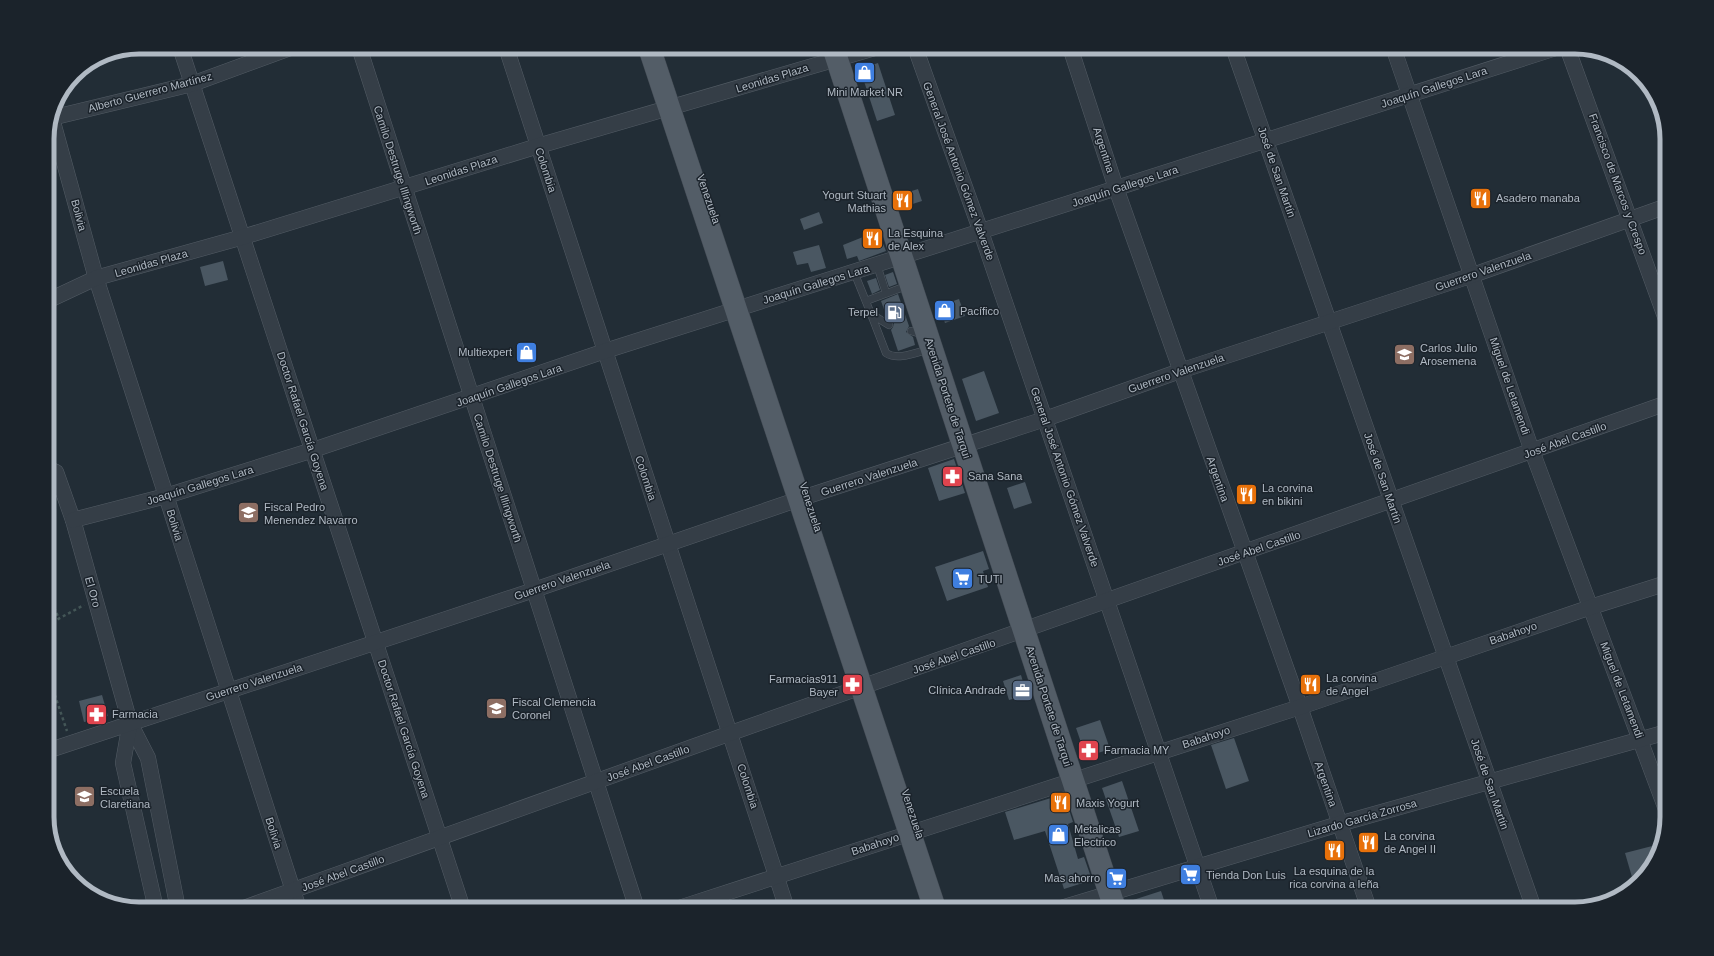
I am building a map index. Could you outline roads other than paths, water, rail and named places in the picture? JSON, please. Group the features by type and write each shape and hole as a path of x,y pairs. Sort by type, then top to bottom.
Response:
{"main road":[{"name":"Venezuela","path":"651,54 669,109 743,307 916,831 933,902"},
{"name":"Avenida Portete de Tarqui","path":"835,54 911,284 924,339 964,446 1113,901"}],"street":[{"name":"Doctor Rafael García Goyena","path":"182,54 461,902"},
{"name":"Alberto Guerrero Martínez","path":"57,116 192,84 274,54"},
{"name":"Camilo Destruge Illingworth","path":"360,54 635,902"},
{"name":"Colombia","path":"508,54 731,733 785,902"},
{"name":"Leonidas Plaza","path":"54,299 96,278 243,237 538,146 669,109 832,54"},
{"name":"General José Antonio Gómez Valverde","path":"917,54 981,232 1210,902"},
{"name":"Argentina","path":"1072,54 1116,188 1244,554 1300,707 1367,902"},
{"name":"José de San Martín","path":"1235,54 1532,902"},
{"name":"Miguel de Letamendi","path":"1395,54 1473,275 1532,452 1660,793"},
{"name":"Joaquín Gallegos Lara","path":"74,520 166,496 313,450 472,398 605,351 1537,54"},
{"name":"Francisco de Marcos y Crespo","path":"1570,54 1660,302"},
{"name":"Bolivia","path":"55,130 96,278 227,691 297,902"},
{"name":"Guerrero Valenzuela","path":"54,749 534,590 806,497 1045,420 1180,371 1473,275 1660,209"},
{"name":"José Abel Castillo","path":"261,902 731,733 1024,631 1107,600 1244,554 1660,406"},
{"name":"El Oro","path":"54,471 56,472 74,520 130,723 148,758 177,902"},
{"name":"Babahoyo","path":"697,902 776,875 1300,707 1591,607 1660,585"},
{"name":"El Oro","path":"130,723 123,763 154,902"},
{"name":"Lizardo García Zorrosa","path":"1113,901 1198,866 1339,824 1490,783 1660,734"}],"lane":[{"name":"Venezuela","path":"669,109 685,128"},
{"path":"877,265 886,293"},
{"path":"854,272 886,353 890,356 898,356 924,339"},
{"path":"866,301 911,284"},
{"path":"871,314 889,325"}],"place":[{"name":"Mini Market NR","path":"865,72"},
{"name":"Asadero manaba","path":"1480,198"},
{"name":"Yogurt Stuart Mathias","path":"902,201"},
{"name":"La Esquina de Alex","path":"872,239"},
{"name":"Pacífico","path":"944,311"},
{"name":"Terpel","path":"894,312"},
{"name":"Multiexpert","path":"527,352"},
{"name":"Carlos Julio Arosemena","path":"1405,354"},
{"name":"Sana Sana","path":"953,476"},
{"name":"La corvina en bikini","path":"1247,494"},
{"name":"Fiscal Pedro Menendez Navarro","path":"249,513"},
{"name":"TUTI","path":"962,579"},
{"name":"La corvina de Angel","path":"1310,684"},
{"name":"Farmacias911 Bayer","path":"853,685"},
{"name":"Clínica Andrade","path":"1022,690"},
{"name":"Fiscal Clemencia Coronel","path":"496,708"},
{"name":"Farmacia","path":"97,714"},
{"name":"Farmacia MY","path":"1088,750"},
{"name":"Escuela Claretiana","path":"84,797"},
{"name":"Maxis Yogurt","path":"1060,803"},
{"name":"Metalicas Electrico","path":"1059,835"},
{"name":"La corvina de Angel II","path":"1368,842"},
{"name":"La esquina de la rica corvina a leña","path":"1334,851"},
{"name":"Tienda Don Luis","path":"1190,875"},
{"name":"Mas ahorro","path":"1116,878"}]}
